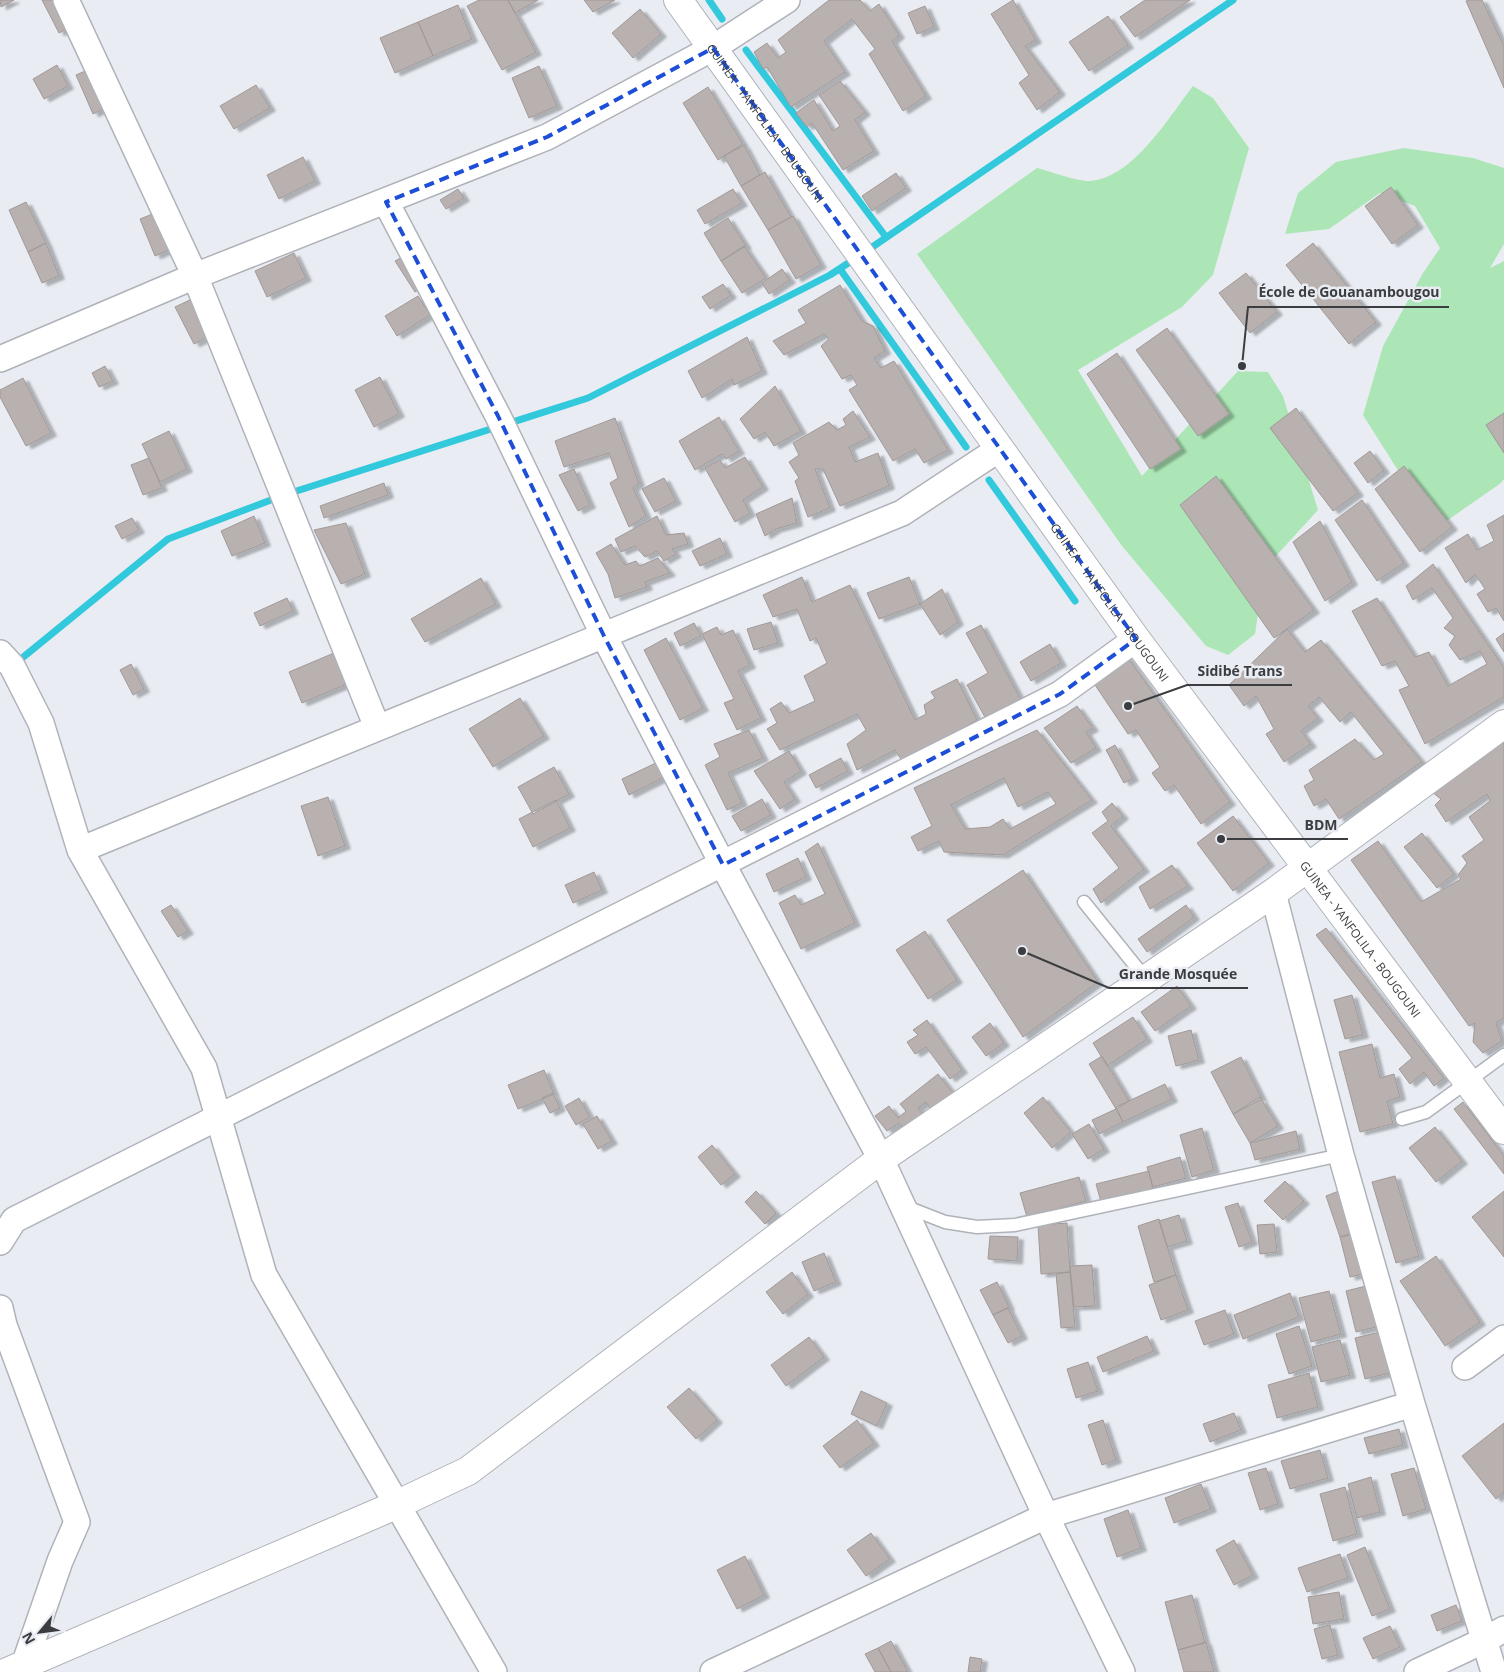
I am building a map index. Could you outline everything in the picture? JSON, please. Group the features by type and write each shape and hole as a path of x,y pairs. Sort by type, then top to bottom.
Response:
{"main road":[{"name":"GUINEA - YANFOLILA - BOUGOUNI","path":"678,0 1136,639 1504,1130"},
{"path":"15,1668 396,1506 468,1471 881,1159 1273,893 1504,724"}],"street":[{"path":"66,0 195,276 377,727"},
{"path":"0,359 195,276 386,202 548,136 713,48 787,0"},
{"path":"386,202 505,430 604,636 723,865 881,1159 1046,1516 1122,1672"},
{"path":"80,850 902,513 999,449"},
{"path":"0,1242 14,1220 1060,694 1136,639"},
{"path":"0,652 12,666 41,723 80,850 204,1068 264,1275 396,1506 494,1672"},
{"path":"1273,893 1341,1155 1412,1404 1495,1634 1494,1672"},
{"path":"0,1308 4,1325 76,1522 15,1668"},
{"path":"1465,1367 1504,1338"},
{"path":"713,1672 1046,1516 1412,1404"},
{"path":"1417,1672 1495,1634"}],"lane":[{"path":"1084,902 1146,979"},
{"path":"1402,1119 1426,1112 1504,1055"},
{"path":"903,1206 945,1222 977,1227 1015,1225 1341,1155"}],"highlighted area":[{"path":"713,48 1136,639 1060,694 723,865 604,636 498,416 386,202 547,137"}],"green space":[{"path":"1193,86 1213,98 1249,148 1213,275 1182,307 1078,370 1142,476 1238,371 1268,372 1283,396 1318,510 1265,568 1255,634 1228,655 1206,646 1122,546 917,254 1037,168 1085,181 1106,177 1121,169 1149,144"},
{"path":"1404,148 1473,158 1504,168 1504,244 1490,268 1504,261 1504,479 1435,529 1363,415 1383,346 1423,273 1440,248 1415,206 1380,193 1329,229 1285,234 1298,193 1336,162"}],"building":[{"path":"0,0 14,0 1,7"},
{"path":"42,0 59,0 72,26 59,33"},
{"path":"479,0 508,0 536,52 502,70 467,6"},
{"path":"508,0 538,0 515,13"},
{"path":"584,0 615,0 593,12"},
{"path":"829,0 860,0 870,11 879,4 899,35 892,41 926,96 903,111 869,54 875,49 852,19 824,41 845,72 791,107 767,67 763,69 754,52 767,43 778,58 786,52 778,40"},
{"path":"1013,0 1036,40 1025,46 1060,92 1037,110 1019,83 1029,75 991,14"},
{"path":"1145,0 1190,0 1135,37 1120,17"},
{"path":"1482,0 1504,46 1504,88 1466,1"},
{"path":"458,5 472,39 433,56 418,22"},
{"path":"925,6 934,27 917,34 908,13"},
{"path":"640,9 661,34 633,58 612,33"},
{"path":"1108,16 1128,45 1089,71 1069,42"},
{"path":"418,22 433,56 395,73 380,38"},
{"path":"57,65 68,86 44,99 33,79"},
{"path":"539,66 557,106 529,118 512,78"},
{"path":"90,69 107,107 93,114 76,75"},
{"path":"840,81 865,112 855,120 874,151 843,170 812,123 807,127 796,113 814,100 833,131 840,126 819,95"},
{"path":"256,85 270,108 234,129 220,106"},
{"path":"708,87 743,144 718,160 683,103"},
{"path":"744,145 760,175 741,186 724,156"},
{"path":"303,157 315,181 279,199 267,175"},
{"path":"765,172 791,217 768,230 741,186"},
{"path":"896,173 906,188 872,211 862,196"},
{"path":"1391,187 1418,225 1392,244 1365,206"},
{"path":"458,189 464,198 446,209 440,200"},
{"path":"733,189 742,203 705,224 697,210"},
{"path":"26,202 46,243 28,252 9,210"},
{"path":"155,213 171,249 155,256 140,219"},
{"path":"793,216 821,265 796,279 768,230"},
{"path":"728,218 746,246 721,261 704,233"},
{"path":"46,243 59,276 42,283 28,252"},
{"path":"1313,243 1376,322 1349,344 1286,265"},
{"path":"744,246 766,278 742,293 721,261"},
{"path":"294,253 306,278 267,297 255,271"},
{"path":"406,255 425,285 415,292 395,261"},
{"path":"782,269 790,280 769,294 762,283"},
{"path":"1246,273 1277,312 1250,333 1219,293"},
{"path":"723,284 731,295 710,309 702,297"},
{"path":"840,285 862,321 873,326 885,351 874,358 881,368 894,361 948,450 924,463 915,449 893,461 849,390 857,385 851,375 842,379 821,346 829,339 824,334 784,355 773,341 806,323 798,310"},
{"path":"418,296 430,315 397,336 385,316"},
{"path":"194,298 212,335 194,344 175,307"},
{"path":"1167,328 1229,414 1198,436 1136,350"},
{"path":"747,337 762,371 734,385 732,379 702,398 688,371"},
{"path":"1117,353 1181,449 1150,469 1087,374"},
{"path":"105,366 113,381 99,387 92,373"},
{"path":"380,377 399,414 374,427 355,390"},
{"path":"23,378 51,433 26,446 0,397 0,390"},
{"path":"775,386 801,431 774,446 765,432 754,439 740,419"},
{"path":"1296,408 1358,493 1333,511 1270,428"},
{"path":"853,411 870,437 849,447 855,462 878,453 889,486 840,506 823,469 815,469 830,508 808,517 795,481 799,478 789,462 799,455 793,443 829,422 837,430 846,425 843,419"},
{"path":"1504,413 1504,453 1486,425"},
{"path":"719,417 739,451 726,459 722,454 695,470 679,441"},
{"path":"615,418 639,483 633,488 646,516 629,527 610,483 618,478 609,453 564,467 555,441"},
{"path":"169,431 187,469 160,482 142,444"},
{"path":"1370,451 1384,470 1368,483 1354,463"},
{"path":"745,457 763,487 743,500 750,513 735,522 705,468 720,460 725,468"},
{"path":"149,458 162,488 143,495 131,465"},
{"path":"1404,466 1452,527 1420,552 1375,489"},
{"path":"574,469 590,505 578,511 559,475"},
{"path":"1216,476 1314,610 1274,638 1180,505"},
{"path":"664,478 676,501 655,512 642,489"},
{"path":"384,483 388,495 324,518 320,506"},
{"path":"792,498 797,523 776,529 765,536 756,514"},
{"path":"1362,500 1404,563 1377,581 1335,520"},
{"path":"1504,515 1504,621 1496,608 1488,612 1477,594 1485,589 1475,574 1466,583 1445,548 1468,534 1477,550 1494,541 1487,525"},
{"path":"254,516 265,543 232,556 221,531"},
{"path":"657,516 666,535 684,533 688,544 672,549 676,554 664,561 657,551 645,557 635,546 621,552 615,539"},
{"path":"132,518 139,530 122,539 115,526"},
{"path":"1320,521 1352,582 1325,601 1293,542"},
{"path":"346,523 365,574 341,584 314,530"},
{"path":"720,538 727,554 700,566 692,551"},
{"path":"611,544 625,565 636,561 640,566 658,558 670,573 645,582 647,587 615,598 608,574 596,553"},
{"path":"1433,564 1504,668 1504,697 1425,744 1399,690 1409,686 1395,661 1382,666 1352,611 1377,598 1415,657 1429,652 1448,686 1487,664 1480,651 1460,660 1449,645 1455,636 1444,628 1453,618 1432,588 1413,600 1406,586"},
{"path":"802,577 812,602 850,585 915,720 926,714 924,705 935,698 931,692 957,679 977,720 903,762 895,750 857,770 847,744 866,730 857,714 780,750 767,729 777,723 770,709 781,702 789,713 815,701 804,676 827,663 816,638 810,641 797,609 773,617 763,595"},
{"path":"909,577 920,604 879,619 867,593"},
{"path":"481,578 496,604 425,642 411,619"},
{"path":"942,589 958,622 940,635 920,604"},
{"path":"287,598 293,611 260,626 254,613"},
{"path":"771,622 778,643 754,650 747,629"},
{"path":"694,623 701,636 680,646 674,633"},
{"path":"981,625 1021,700 986,719 967,685 988,673 966,633"},
{"path":"717,627 721,635 733,630 750,665 738,671 761,718 737,730 724,703 734,699 702,634"},
{"path":"1287,629 1305,652 1321,640 1422,762 1339,819 1326,799 1314,806 1304,786 1314,780 1309,770 1355,739 1374,760 1384,754 1351,712 1340,722 1319,697 1308,706 1318,718 1301,731 1311,744 1284,762 1266,734 1274,729 1256,696 1244,706 1229,685"},
{"path":"1504,633 1504,652 1496,639"},
{"path":"666,638 703,708 680,720 644,650"},
{"path":"1050,644 1061,663 1031,681 1020,662"},
{"path":"334,653 347,684 302,703 289,672"},
{"path":"1126,655 1230,802 1201,824 1174,785 1165,791 1152,773 1160,767 1136,730 1128,734 1093,682"},
{"path":"131,664 144,689 133,695 120,670"},
{"path":"520,698 544,736 493,767 469,729"},
{"path":"1077,706 1093,728 1086,732 1096,748 1071,763 1044,728"},
{"path":"749,730 763,758 728,773 742,803 727,810 705,765 720,757 714,744"},
{"path":"1037,730 1092,800 1003,855 944,852 939,841 918,851 911,837 932,826 914,788","holes":["1004,778 1018,807 1048,792 1056,804 1010,829 1003,819 990,827 965,829 951,805"]},
{"path":"1504,740 1504,1018 1496,1023 1502,1041 1483,1053 1473,1042 1475,1023 1469,1026 1351,860 1378,841 1421,902 1461,879 1458,875 1467,863 1462,856 1484,840 1469,817 1490,801 1487,794 1446,822 1435,805 1441,799 1432,792"},
{"path":"1115,745 1133,778 1124,783 1106,750"},
{"path":"789,751 801,771 784,782 795,799 780,809 754,771"},
{"path":"841,758 848,771 816,788 809,775"},
{"path":"660,761 667,776 629,795 622,779"},
{"path":"554,767 569,794 533,814 518,787"},
{"path":"328,797 345,846 318,856 301,806"},
{"path":"762,799 771,815 741,831 732,816"},
{"path":"556,800 570,828 533,847 519,819"},
{"path":"1112,803 1123,816 1111,826 1144,869 1101,903 1093,889 1119,868 1092,833 1108,821 1102,812"},
{"path":"1233,816 1269,863 1233,891 1197,843"},
{"path":"1422,833 1454,874 1437,888 1404,847"},
{"path":"818,843 855,923 801,949 779,903 795,895 801,905 825,894 805,852"},
{"path":"798,858 806,877 774,892 766,874"},
{"path":"1172,865 1188,886 1150,909 1139,887"},
{"path":"1023,870 1098,982 1023,1037 947,920"},
{"path":"594,872 602,890 573,903 565,885"},
{"path":"171,905 188,931 178,937 161,911"},
{"path":"1186,905 1194,917 1147,952 1138,939"},
{"path":"1326,928 1444,1078 1434,1086 1424,1072 1410,1084 1399,1069 1412,1058 1316,935"},
{"path":"925,931 957,980 928,999 896,950"},
{"path":"1177,986 1191,1006 1155,1031 1141,1012"},
{"path":"1352,995 1363,1035 1345,1039 1334,1000"},
{"path":"1133,1017 1147,1039 1107,1066 1093,1043"},
{"path":"927,1020 962,1070 950,1079 926,1047 915,1054 907,1042 918,1035 913,1030"},
{"path":"990,1023 1004,1043 986,1056 972,1037"},
{"path":"1191,1030 1199,1060 1176,1066 1168,1036"},
{"path":"1372,1044 1380,1078 1394,1074 1400,1097 1387,1101 1393,1124 1360,1132 1339,1052"},
{"path":"1102,1056 1129,1101 1116,1109 1089,1064"},
{"path":"1241,1057 1262,1099 1233,1114 1211,1072"},
{"path":"544,1070 554,1094 518,1109 508,1085"},
{"path":"938,1074 953,1093 931,1110 926,1102 918,1108 925,1117 906,1132 899,1123 887,1131 875,1116 889,1106 898,1118 906,1111 900,1104"},
{"path":"1165,1084 1172,1099 1123,1122 1116,1107"},
{"path":"553,1093 560,1108 550,1113 542,1098"},
{"path":"1043,1097 1071,1132 1052,1148 1024,1113"},
{"path":"1260,1097 1278,1126 1250,1143 1233,1114"},
{"path":"579,1098 590,1117 576,1125 565,1106"},
{"path":"1463,1102 1504,1156 1504,1174 1454,1109"},
{"path":"1116,1109 1123,1122 1099,1134 1092,1120"},
{"path":"597,1116 612,1141 598,1149 583,1124"},
{"path":"1089,1124 1104,1149 1088,1159 1072,1134"},
{"path":"1435,1127 1462,1161 1436,1182 1409,1148"},
{"path":"1202,1128 1214,1170 1192,1177 1180,1135"},
{"path":"1296,1131 1300,1149 1255,1160 1250,1143"},
{"path":"712,1145 735,1174 721,1185 698,1157"},
{"path":"1180,1157 1186,1178 1153,1187 1147,1167"},
{"path":"1149,1171 1153,1190 1101,1202 1096,1184"},
{"path":"1395,1176 1419,1256 1396,1263 1372,1182"},
{"path":"1079,1177 1086,1201 1027,1217 1020,1193"},
{"path":"1285,1181 1304,1201 1283,1220 1264,1201"},
{"path":"1344,1189 1359,1231 1340,1237 1326,1196"},
{"path":"756,1191 776,1213 765,1224 745,1202"},
{"path":"1504,1191 1504,1257 1472,1217"},
{"path":"1238,1203 1252,1242 1239,1247 1225,1207"},
{"path":"1179,1215 1187,1241 1167,1247 1159,1221"},
{"path":"1159,1219 1176,1275 1154,1282 1138,1226"},
{"path":"1067,1223 1070,1272 1041,1274 1038,1225"},
{"path":"1274,1224 1277,1252 1260,1254 1257,1225"},
{"path":"1358,1233 1368,1273 1350,1277 1340,1237"},
{"path":"990,1236 1018,1237 1017,1261 988,1259"},
{"path":"824,1253 836,1282 814,1291 802,1262"},
{"path":"1436,1256 1480,1322 1445,1346 1400,1281"},
{"path":"1092,1265 1095,1306 1074,1307 1070,1266"},
{"path":"792,1272 808,1294 783,1314 766,1292"},
{"path":"1070,1272 1075,1327 1061,1328 1056,1274"},
{"path":"1176,1275 1188,1310 1161,1320 1149,1285"},
{"path":"997,1282 1009,1307 993,1315 980,1290"},
{"path":"1374,1284 1384,1325 1356,1332 1346,1291"},
{"path":"1329,1291 1341,1334 1311,1342 1299,1298"},
{"path":"1290,1293 1299,1317 1243,1339 1234,1315"},
{"path":"1008,1308 1022,1336 1008,1343 993,1315"},
{"path":"1225,1310 1234,1334 1204,1345 1195,1321"},
{"path":"1299,1326 1312,1366 1289,1374 1276,1334"},
{"path":"1384,1331 1394,1372 1365,1379 1355,1338"},
{"path":"1147,1336 1154,1351 1103,1372 1097,1357"},
{"path":"809,1337 824,1357 786,1386 771,1365"},
{"path":"1340,1340 1350,1375 1321,1382 1312,1347"},
{"path":"1088,1362 1098,1391 1076,1398 1067,1369"},
{"path":"1309,1373 1318,1407 1277,1418 1268,1385"},
{"path":"689,1388 717,1420 696,1439 667,1407"},
{"path":"861,1391 887,1403 877,1426 851,1414"},
{"path":"1234,1413 1241,1430 1210,1442 1203,1424"},
{"path":"857,1420 874,1443 840,1468 823,1446"},
{"path":"1103,1420 1116,1460 1102,1465 1088,1425"},
{"path":"1504,1423 1504,1492 1496,1499 1462,1456"},
{"path":"1399,1429 1403,1445 1369,1454 1364,1438"},
{"path":"1320,1450 1328,1478 1290,1489 1281,1461"},
{"path":"1266,1468 1278,1504 1260,1510 1248,1473"},
{"path":"1414,1468 1426,1509 1403,1516 1391,1474"},
{"path":"1371,1477 1380,1512 1357,1518 1348,1484"},
{"path":"1201,1484 1211,1509 1174,1523 1165,1498"},
{"path":"1345,1487 1357,1534 1333,1541 1320,1494"},
{"path":"1128,1510 1141,1548 1117,1557 1104,1519"},
{"path":"871,1533 890,1559 866,1576 847,1550"},
{"path":"1234,1540 1253,1575 1234,1585 1216,1550"},
{"path":"1365,1547 1390,1609 1372,1616 1347,1555"},
{"path":"1340,1554 1348,1578 1307,1592 1298,1568"},
{"path":"745,1556 764,1595 737,1609 717,1570"},
{"path":"1339,1592 1344,1619 1313,1624 1308,1597"},
{"path":"1192,1595 1205,1643 1178,1650 1165,1602"},
{"path":"1456,1605 1462,1621 1437,1631 1431,1615"},
{"path":"1330,1625 1338,1655 1322,1659 1314,1629"},
{"path":"1390,1626 1400,1647 1373,1659 1363,1638"},
{"path":"891,1641 908,1672 891,1672 878,1648"},
{"path":"1206,1642 1214,1672 1184,1672 1178,1650"},
{"path":"878,1648 891,1672 875,1672 865,1654"},
{"path":"970,1657 982,1659 980,1672 968,1672"}],"waterway":[{"path":"709,0 722,19"},
{"path":"865,252 1233,0"},
{"path":"746,50 886,237"},
{"path":"16,663 168,539 284,495 588,398 830,275 856,258"},
{"path":"840,269 966,447"},
{"path":"989,480 1075,601"}],"place":[{"name":"École de Gouanambougou","path":"1242,366"},
{"name":"Sidibé Trans","path":"1128,706"},
{"name":"BDM","path":"1221,839"},
{"name":"Grande Mosquée","path":"1022,951"}]}
